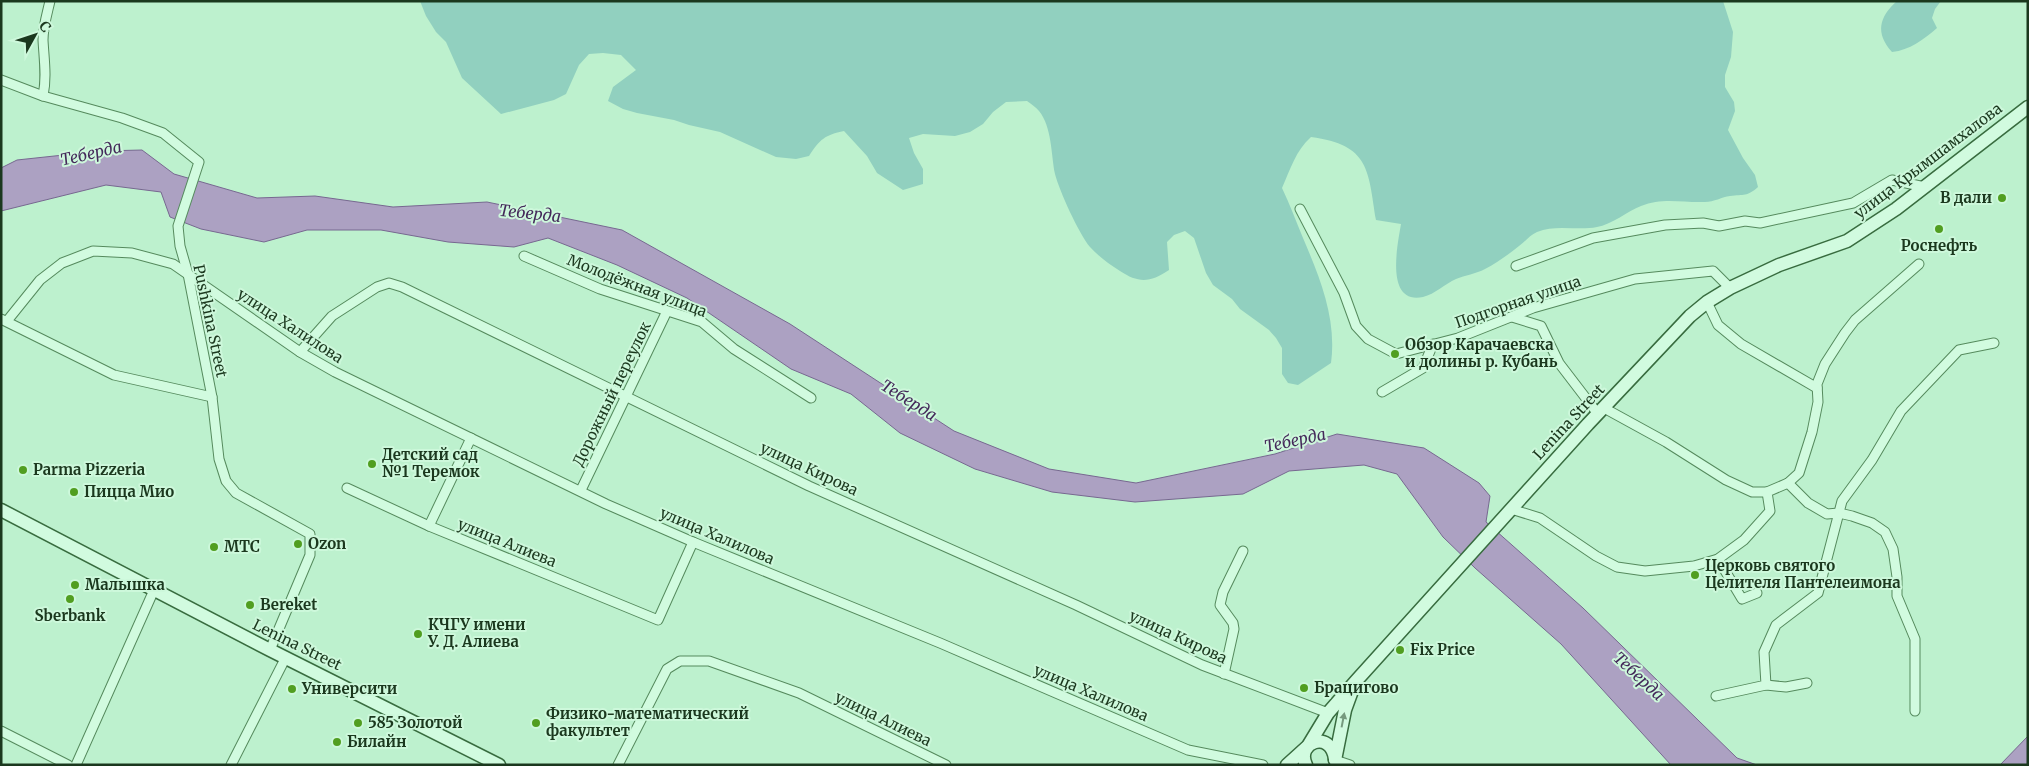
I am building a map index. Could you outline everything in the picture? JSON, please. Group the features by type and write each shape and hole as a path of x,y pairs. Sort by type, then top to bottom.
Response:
{"main road":[{"name":"улица Крымшамхалова","path":"1847,241 1896,209 2028,107"},
{"name":"Lenina Street","path":"1288,765 1308,746 1328,713 1356,681 1461,566 1510,509 1690,316 1707,302 1730,288 1779,265 1847,241"},
{"name":"Lenina Street","path":"1,510 270,650 499,765"},
{"name":"Lenina Street","path":"1334,763 1345,710 1356,681"},
{"path":"1306,765 1304,752 1314,742 1321,741 1328,744 1334,751 1334,763"}],"street":[{"path":"43,96 46,77 43,40 44,22 50,1"},
{"name":"Pushkina Street","path":"1,80 43,96 122,118 163,133 199,162 178,226 180,246 188,274 212,397 219,459 226,481 236,493 310,534 310,555 270,650"},
{"path":"1516,266 1593,238 1665,225 1703,223 1719,226 1745,221 1760,223 1853,203 1892,180 1925,187"},
{"name":"Подгорная улица","path":"1300,209 1344,292 1356,326 1368,339 1396,354 1458,338 1533,308 1635,279 1713,271 1730,288"},
{"name":"улица Халилова","path":"4,320 40,280 62,263 93,251 140,255 173,264 300,352 335,372 581,490 606,504 940,643 1188,750 1264,765"},
{"name":"Молодёжная улица","path":"524,256 600,289 702,322 734,349 811,398"},
{"path":"1512,317 1541,326 1559,363 1601,411 1666,442 1726,480 1752,492 1767,492 1788,483 1799,473 1816,409 1817,384 1825,364 1855,320 1919,264"},
{"name":"улица Кирова","path":"300,352 332,316 377,287 389,283 402,287 809,486 971,557 1202,665 1328,713"},
{"path":"1707,302 1718,325 1741,344 1817,388"},
{"name":"Дорожный переулок","path":"581,490 667,311"},
{"path":"4,320 114,376 212,397"},
{"path":"1766,685 1764,652 1776,625 1818,593 1842,501 1872,460 1901,411 1959,350 1994,343"},
{"path":"1382,392 1423,368 1432,344"},
{"path":"429,526 471,438"},
{"path":"1788,483 1808,503 1827,514 1839,513 1872,523 1885,532 1893,549 1897,577 1897,596 1915,639 1915,711"},
{"name":"улица Алиева","path":"347,488 429,526 658,620 694,542"},
{"path":"1510,509 1540,518 1596,556 1617,567 1645,571 1694,566 1718,559 1744,540 1770,511 1767,492"},
{"path":"1224,674 1234,629 1233,623 1220,605 1223,592 1243,551"},
{"path":"1718,559 1742,599 1757,593"},
{"path":"76,765 154,590"},
{"path":"231,765 286,657"},
{"name":"улица Алиева","path":"618,765 667,669 680,661 709,661 799,693 946,765"},
{"path":"1716,696 1766,685 1786,687 1807,683"},
{"path":"1,731 68,765"},
{"path":"1334,763 1350,765"}],"shaded area":[{"path":"420,1 1723,1 1733,32 1731,57 1725,75 1725,87 1734,102 1735,111 1728,130 1743,158 1755,175 1758,187 1748,194 1708,202 1665,201 1649,203 1602,226 1552,228 1537,232 1485,269 1456,279 1427,296 1411,297 1403,292 1398,282 1396,271 1401,224 1376,220 1371,187 1363,163 1345,146 1311,137 1297,154 1282,188 1326,299 1332,331 1332,347 1331,363 1298,385 1288,383 1282,374 1282,348 1276,338 1269,330 1240,309 1232,299 1213,285 1206,273 1194,238 1185,231 1174,235 1167,242 1169,270 1150,279 1138,279 1126,275 1093,250 1080,232 1061,190 1055,174 1049,133 1043,117 1027,101 1006,102 993,112 983,124 970,132 955,136 923,134 909,138 914,153 923,169 923,184 903,190 877,173 867,156 844,131 832,134 824,139 816,145 809,156 796,159 776,157 720,132 623,109 608,101 613,87 636,70 621,55 589,54 579,65 566,94 554,100 501,114 462,78 446,42 436,32 426,16"},
{"path":"1897,1 1941,1 1935,9 1932,18 1937,28 1916,44 1892,52 1883,38 1881,25 1886,13"}],"water":[{"name":"Теберда","path":"142,150 174,174 257,198 315,196 393,207 487,202 622,230 790,324 954,431 1049,469 1136,483 1275,454 1337,434 1424,448 1479,483 1490,496 1486,522 1583,608 1737,758 1757,765 1671,765 1561,644 1443,537 1397,474 1364,465 1289,471 1243,494 1135,502 1052,492 975,469 900,433 851,394 791,369 687,298 617,265 548,238 514,247 448,242 381,230 307,230 264,242 201,229 170,217 161,192 106,185 1,211 1,168 17,160 101,151"},
{"path":"2028,736 2028,765 2000,765"}],"place":[{"name":"В дали","path":"2002,198"},
{"name":"Роснефть","path":"1939,229"},
{"name":"Обзор Карачаевска и долины р. Кубань","path":"1395,354"},
{"name":"Детский сад №1 Теремок","path":"372,464"},
{"name":"Parma Pizzeria","path":"23,470"},
{"name":"Пицца Мио","path":"74,492"},
{"name":"Ozon","path":"298,544"},
{"name":"МТС","path":"214,547"},
{"name":"Церковь святого Целителя Пантелеимона","path":"1695,575"},
{"name":"Малышка","path":"75,585"},
{"name":"Sberbank","path":"70,599"},
{"name":"Bereket","path":"250,605"},
{"name":"КЧГУ имени У. Д. Алиева","path":"418,634"},
{"name":"Fix Price","path":"1400,650"},
{"name":"Брацигово","path":"1304,688"},
{"name":"Университи","path":"292,689"},
{"name":"585 Золотой","path":"358,723"},
{"name":"Физико-математический факультет","path":"536,723"},
{"name":"Билайн","path":"337,742"}]}
